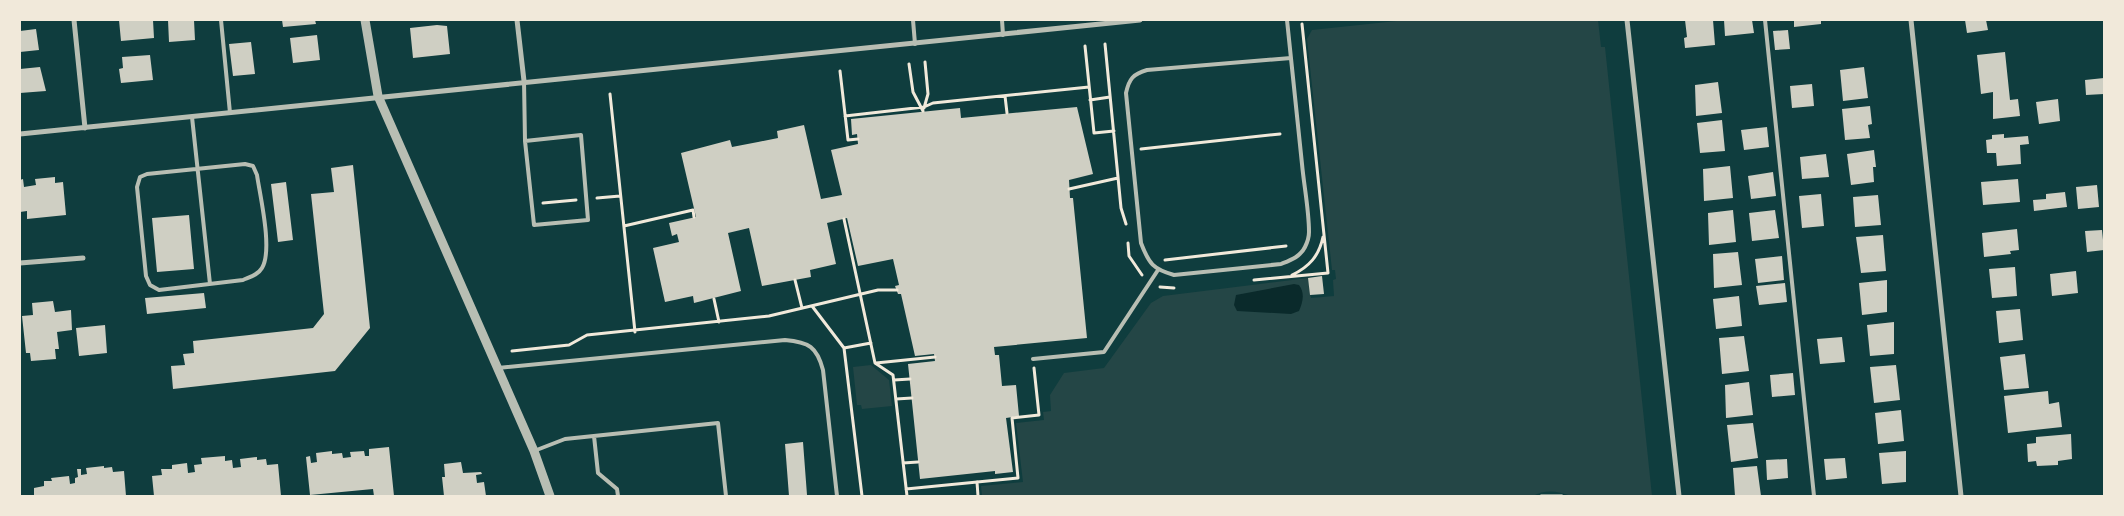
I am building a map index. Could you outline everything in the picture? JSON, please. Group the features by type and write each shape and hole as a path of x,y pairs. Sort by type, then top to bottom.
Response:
{"street":[{"path":"74,20 85,128"},
{"path":"365,20 378,96 534,451 550,496"},
{"path":"517,20 524,82"},
{"path":"20,134 378,96 915,44 1140,20"},
{"path":"1627,20 1679,496"},
{"path":"1911,20 1961,496"},
{"path":"20,263 83,258"}],"lane":[{"path":"221,20 230,113"},
{"path":"913,20 915,44"},
{"path":"1002,20 1003,35"},
{"path":"1287,20 1291,58 1309,234 1305,247 1297,258 1281,264 1174,275 1158,270 1149,261 1141,243 1126,93 1128,81 1136,73 1291,58"},
{"path":"1764,20 1814,496"},
{"path":"524,82 525,141 534,225 588,220 581,135 525,141"},
{"path":"192,116 210,284"},
{"path":"245,164 253,166 257,175 266,250 261,269 254,276 243,280 159,290 150,285 146,276 137,186 140,177 147,174 198,168 245,164"},
{"path":"1033,359 1104,352 1158,270"},
{"path":"497,368 785,340 803,342 818,353 823,370 837,496"},
{"path":"534,451 565,439 718,423 726,496"},
{"path":"594,436 598,473 617,489 618,496"}],"path":[{"path":"1251,280 1328,273 1302,24"},
{"path":"1105,44 1121,208 1127,230"},
{"path":"1085,46 1094,133 1114,131"},
{"path":"923,107 928,94 925,62"},
{"path":"909,64 912,92 923,107"},
{"path":"840,71 848,140 858,139"},
{"path":"845,116 923,107 933,104 1089,87"},
{"path":"610,94 635,332"},
{"path":"1005,96 1007,114"},
{"path":"1090,100 1110,98"},
{"path":"1116,151 1280,134"},
{"path":"1069,189 1118,178"},
{"path":"624,226 692,210 694,218"},
{"path":"844,219 875,363 894,375 907,496"},
{"path":"1128,239 1129,256 1150,282 1160,287 1175,288"},
{"path":"1133,263 1286,246"},
{"path":"795,280 802,308"},
{"path":"512,351 569,345 587,335 635,332 769,316 878,290 897,290"},
{"path":"714,298 719,322"},
{"path":"812,306 844,348 862,496"},
{"path":"844,348 871,342"},
{"path":"875,363 935,357"},
{"path":"906,489 1018,478 1012,418 1038,415 1033,359"},
{"path":"894,380 910,379"},
{"path":"896,400 912,398"},
{"path":"903,464 918,462"},
{"path":"977,482 978,496"},
{"path":"1541,496 1562,496"}],"shaded area":[{"path":"1406,20 1598,20 1601,47 1605,47 1652,496 1571,496 1561,493 1542,492 1533,496 982,496 981,486 1023,482 1016,423 1044,420 1043,412 1051,411 1050,395 1064,373 1104,368 1151,303 1163,296 1308,278 1311,298 1334,296 1333,280 1336,279 1335,270 1332,270 1307,39 1312,30"},
{"path":"1294,284 1299,285 1303,298 1299,311 1291,314 1237,311 1234,305 1236,295"},
{"path":"871,365 889,380 892,406 862,409 861,405 857,405 853,367"}],"building":[{"path":"119,20 153,20 154,38 121,41"},
{"path":"168,20 194,20 195,40 169,42"},
{"path":"282,20 315,20 316,24 283,27"},
{"path":"1685,20 1713,20 1715,45 1685,48 1684,38 1687,37"},
{"path":"1724,20 1752,20 1754,33 1725,36"},
{"path":"1794,20 1821,20 1821,24 1794,27"},
{"path":"1965,20 1986,20 1988,30 1967,33"},
{"path":"437,25 447,26 450,54 413,58 410,28"},
{"path":"36,29 39,50 20,52 20,31"},
{"path":"1788,30 1790,49 1775,50 1773,31"},
{"path":"317,35 320,60 293,63 290,38"},
{"path":"251,42 255,74 233,76 229,44"},
{"path":"2005,52 2010,100 2018,99 2020,116 1993,119 1993,92 1981,94 1977,55"},
{"path":"150,55 153,80 121,83 119,69 123,68 122,57"},
{"path":"40,67 46,91 20,93 20,69"},
{"path":"1864,67 1868,98 1843,101 1840,70"},
{"path":"2104,78 2104,94 2086,95 2085,80"},
{"path":"1718,82 1722,113 1696,116 1695,85"},
{"path":"1812,84 1814,106 1792,108 1790,86"},
{"path":"2058,99 2060,121 2039,124 2036,102"},
{"path":"1870,106 1872,124 1868,125 1870,138 1845,140 1842,109"},
{"path":"1077,107 1093,174 1069,180 1070,198 1073,198 1087,338 994,347 995,355 999,355 1002,386 1016,385 1019,416 1006,418 1013,472 995,474 995,471 920,479 908,364 935,361 934,354 915,356 901,294 898,294 895,286 899,285 893,259 858,266 847,218 827,223 836,264 810,270 811,277 762,286 749,228 728,233 741,291 694,303 693,296 665,302 653,248 679,242 677,234 672,236 669,223 696,217 681,153 730,140 732,147 778,138 777,131 804,125 821,199 842,195 831,150 858,144 857,134 852,135 851,119 960,108 961,118"},
{"path":"1722,120 1725,151 1700,153 1697,123"},
{"path":"1767,127 1769,147 1744,150 1741,130"},
{"path":"2004,134 2004,138 2028,136 2029,144 2020,145 2021,164 1997,166 1996,153 1987,153 1986,140 1992,139 1992,135"},
{"path":"1874,150 1876,167 1873,167 1874,182 1851,185 1847,154"},
{"path":"1826,154 1829,177 1802,179 1800,157"},
{"path":"353,165 370,328 335,371 173,389 171,366 185,365 183,354 194,353 193,341 313,328 324,314 311,194 334,192 331,168"},
{"path":"1730,166 1733,198 1704,201 1703,169"},
{"path":"1773,172 1776,196 1751,199 1748,176"},
{"path":"55,177 55,183 63,182 66,215 27,219 27,211 20,212 20,180 23,179 24,187 36,185 35,179"},
{"path":"2018,179 2020,202 1983,205 1981,182"},
{"path":"286,182 293,240 278,242 271,184"},
{"path":"2097,185 2099,207 2078,209 2076,187"},
{"path":"2065,192 2067,207 2034,211 2033,200 2046,199 2046,194"},
{"path":"1821,194 1824,226 1802,228 1799,196"},
{"path":"1878,195 1881,225 1855,227 1853,197"},
{"path":"1733,210 1736,242 1709,245 1708,213"},
{"path":"1775,210 1779,238 1752,241 1749,213"},
{"path":"189,215 194,269 157,272 152,218"},
{"path":"2017,229 2019,250 2010,251 2011,254 1984,257 1982,233"},
{"path":"2102,230 2104,250 2087,252 2085,231"},
{"path":"1883,235 1886,271 1861,273 1856,237"},
{"path":"1738,252 1742,285 1714,288 1713,254"},
{"path":"1782,256 1784,280 1758,283 1755,259"},
{"path":"2015,267 2017,296 1992,298 1989,269"},
{"path":"2076,271 2078,293 2052,296 2050,274"},
{"path":"1322,276 1324,294 1310,295 1308,278"},
{"path":"1887,280 1887,312 1862,315 1859,283"},
{"path":"1785,283 1787,302 1759,305 1756,286"},
{"path":"204,293 206,308 147,314 145,298"},
{"path":"1739,296 1742,326 1716,329 1713,299"},
{"path":"53,301 55,312 71,310 72,330 57,332 59,349 55,349 56,359 31,361 30,353 26,353 22,316 33,315 32,303"},
{"path":"2020,309 2023,340 1999,343 1996,311"},
{"path":"1894,322 1894,354 1870,356 1867,325"},
{"path":"105,325 107,353 79,356 76,328"},
{"path":"1744,336 1749,371 1722,374 1719,338"},
{"path":"1842,337 1845,362 1820,364 1817,339"},
{"path":"2025,354 2029,388 2004,390 2000,357"},
{"path":"1896,365 1900,400 1874,403 1870,367"},
{"path":"1793,373 1795,395 1772,397 1770,375"},
{"path":"1749,382 1753,415 1726,418 1725,385"},
{"path":"2048,391 2049,404 2059,402 2062,427 2008,433 2004,396"},
{"path":"1901,410 1904,441 1878,444 1875,413"},
{"path":"1753,423 1758,458 1731,462 1727,425"},
{"path":"2071,434 2072,459 2058,461 2058,465 2037,466 2036,461 2028,462 2027,444 2036,443 2036,437"},
{"path":"803,442 807,495 789,496 785,444"},
{"path":"389,447 394,496 374,496 373,489 310,495 306,457 310,456 311,463 317,462 316,453 332,451 332,454 342,453 343,458 351,457 350,452 364,451 365,456 369,456 369,449"},
{"path":"1906,451 1906,482 1882,484 1879,453"},
{"path":"225,456 225,461 232,460 233,468 241,467 240,459 257,457 257,460 266,459 267,465 278,464 281,496 154,496 152,476 162,475 161,469 172,469 172,465 187,463 188,473 195,472 194,465 202,464 201,458"},
{"path":"1845,458 1847,478 1826,480 1824,459"},
{"path":"1787,459 1788,478 1767,480 1766,460"},
{"path":"461,462 463,473 481,472 482,474 476,475 477,483 484,482 486,496 444,496 442,477 445,477 444,464"},
{"path":"104,466 104,468 112,467 113,472 124,471 126,496 34,496 34,488 44,486 44,481 52,481 51,478 69,476 70,484 75,483 75,478 78,477 77,469 81,469 81,475 87,474 86,468"},
{"path":"1757,466 1761,496 1735,496 1733,468"}]}
